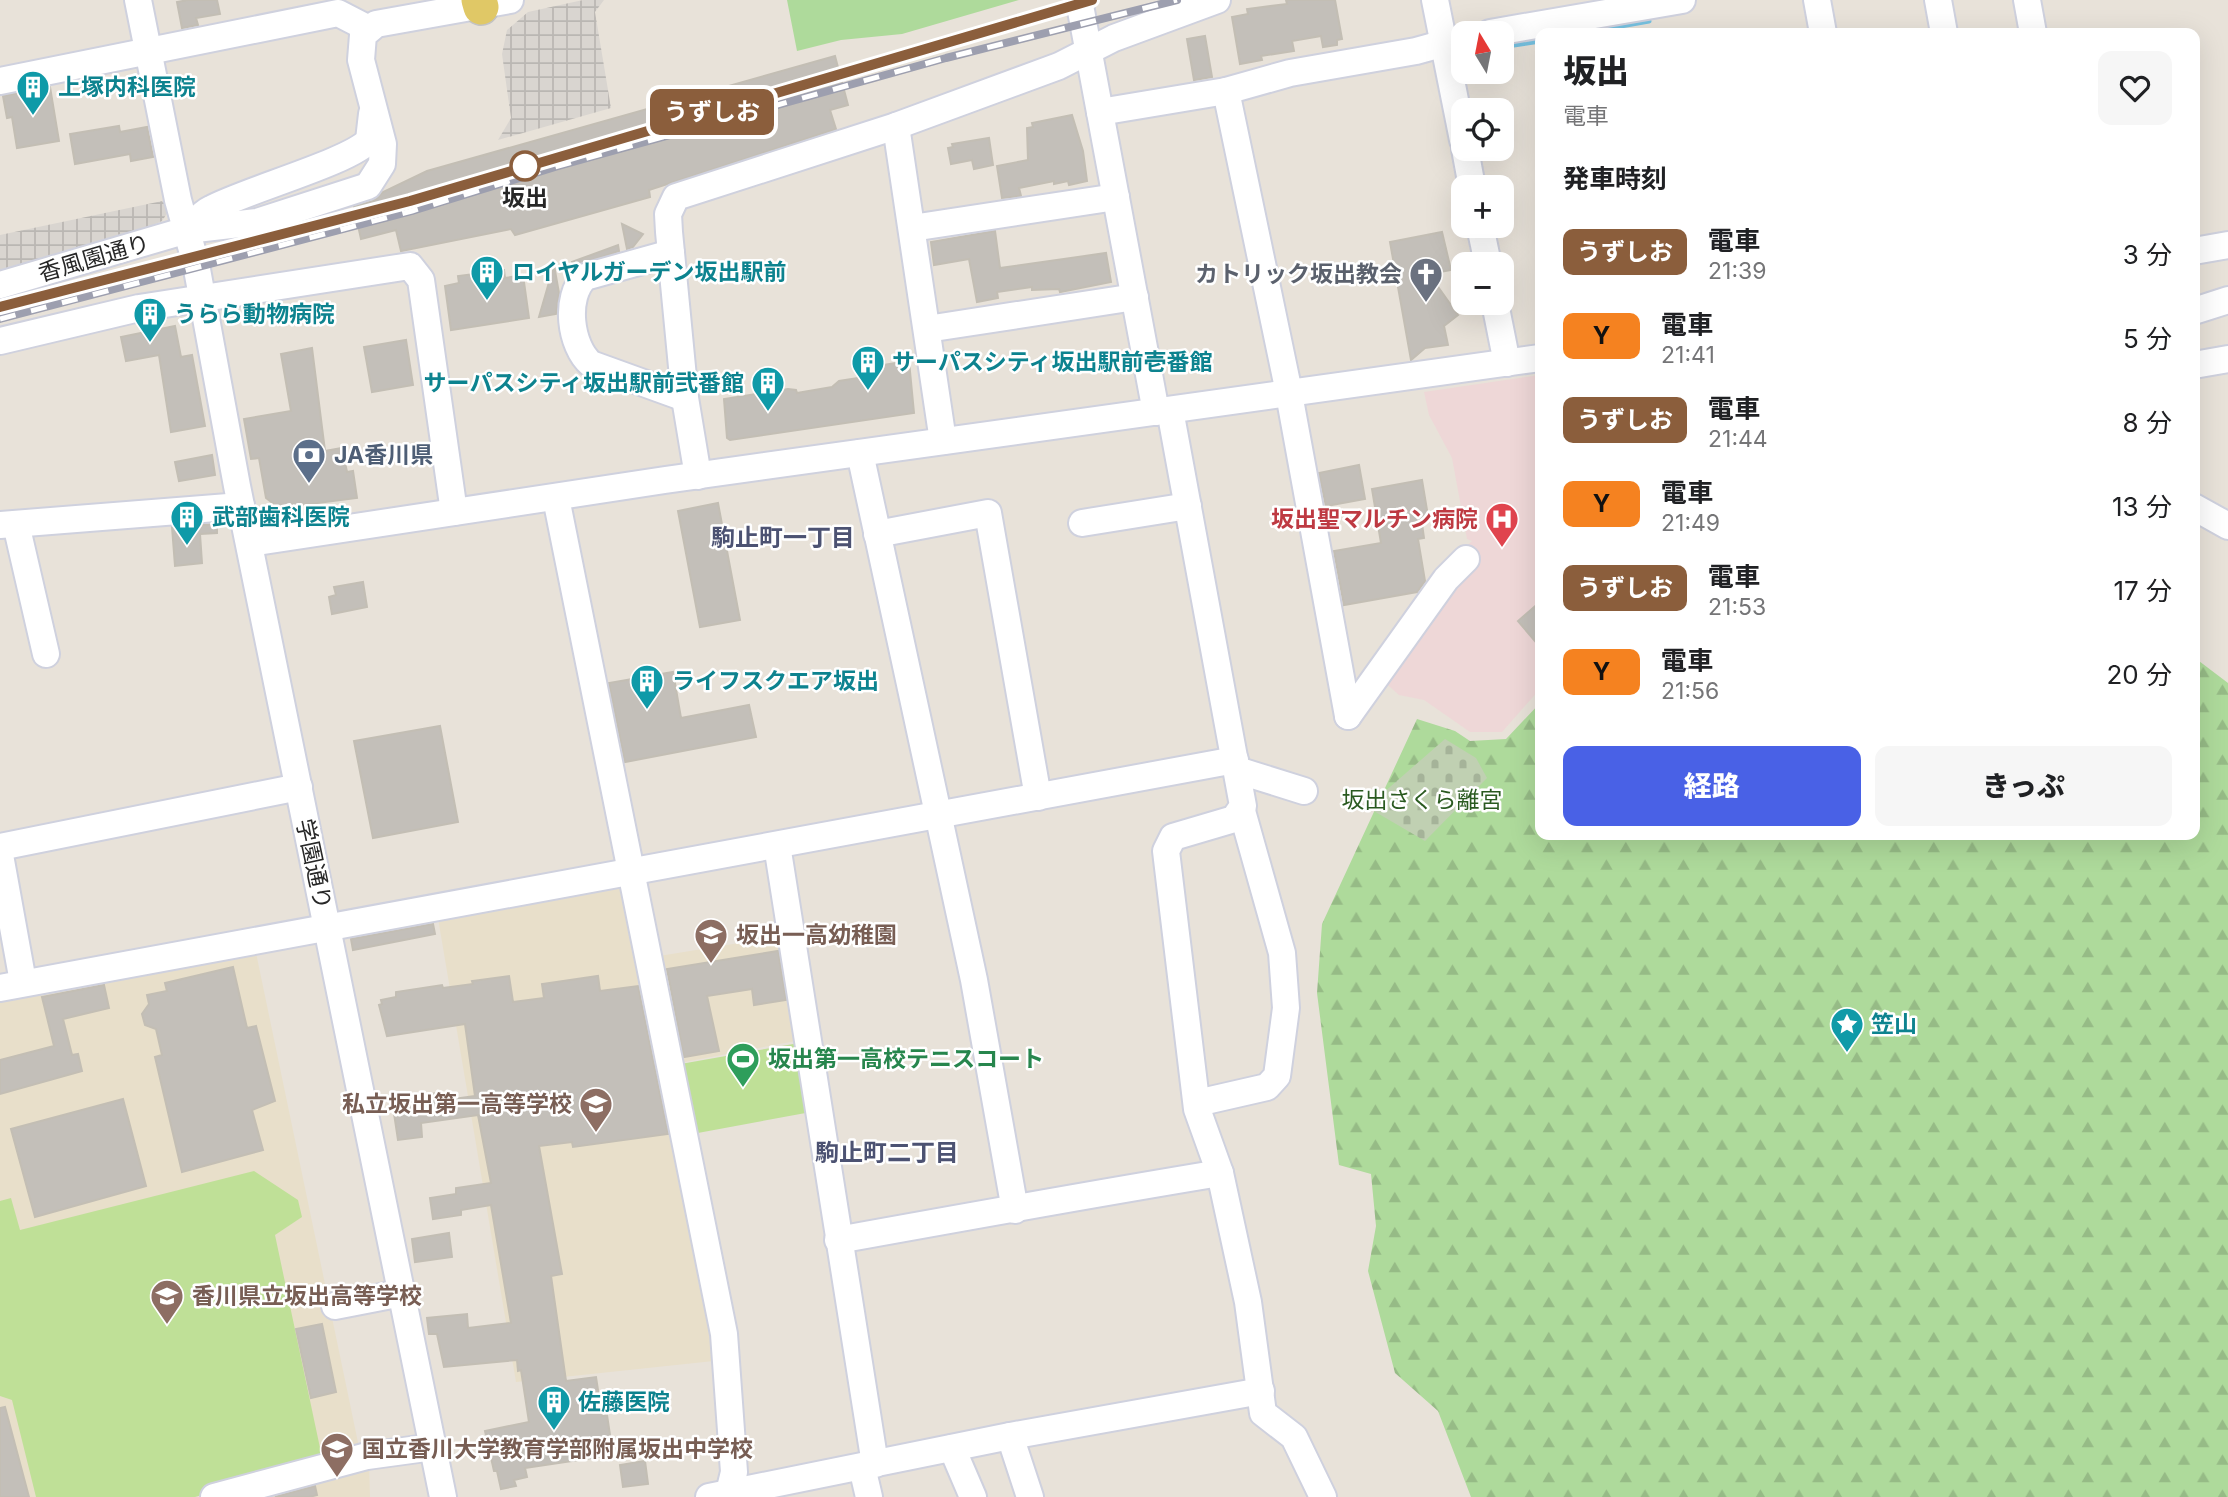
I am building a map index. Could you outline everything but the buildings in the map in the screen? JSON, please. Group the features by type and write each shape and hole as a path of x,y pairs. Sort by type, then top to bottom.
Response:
{"street":[{"name":"学園通り","path":"138,0 203,297 242,506 443,1497"},
{"path":"1079,0 1135,297 1188,506 1236,765 1242,811 1282,953 1286,1008 1277,1076 1267,1087 1197,1103"},
{"path":"698,476 685,398 671,253 668,214 676,197 896,126 1059,66 1114,38 1217,0"},
{"path":"1435,0 1451,36"},
{"path":"1554,28 1631,22 1682,0"},
{"path":"1817,0 1822,28"},
{"path":"1938,0 1943,28"},
{"path":"2028,0 2032,28"},
{"path":"0,81 338,13 369,29 390,22 490,2"},
{"name":"香風園通り","path":"0,285 187,230 257,222 368,186 382,164 382,137 372,112 360,46 369,29"},
{"path":"1514,31 1535,29"},
{"path":"1100,112 1226,90 1290,73 1416,51 1451,41"},
{"path":"1226,90 1288,396 1348,716 1446,579 1466,559"},
{"path":"187,230 213,207 257,187 355,152 369,140 372,112"},
{"path":"896,126 943,441"},
{"path":"912,228 1116,197"},
{"path":"2200,250 2228,245"},
{"path":"671,253 585,277 576,285 572,297 576,344 582,356 591,364 685,398"},
{"path":"0,341 139,308 410,265 421,280 454,512"},
{"path":"927,329 1135,297"},
{"path":"2200,309 2228,300"},
{"path":"1498,315 1507,363"},
{"path":"250,543 698,476 1288,396 1535,359"},
{"path":"2200,364 2228,359"},
{"path":"860,453 936,816 974,980 1015,1210"},
{"path":"555,498 724,1334 734,1472 722,1496"},
{"path":"46,654 8,524 242,506"},
{"path":"1082,523 1188,506"},
{"path":"2200,510 2228,526"},
{"path":"877,534 988,513 1038,797"},
{"path":"0,855 12,985 327,925 630,873 1038,797 1236,765 1304,791"},
{"path":"0,847 299,787"},
{"path":"1242,811 1234,819 1173,837 1167,844 1166,859 1197,1103 1220,1173 1248,1302 1263,1413 1293,1437 1323,1497"},
{"path":"777,845 838,1240 869,1466 869,1497"},
{"path":"838,1240 1015,1210 1082,1194 1220,1173"},
{"path":"335,1306 402,1293"},
{"path":"722,1496 1010,1436 1261,1391"},
{"path":"1010,1436 1030,1497"},
{"path":"214,1497 367,1456 433,1447"},
{"path":"952,1448 973,1497"}],"shaded area":[{"path":"583,0 604,0 595,12 611,108 498,140 511,118 502,54 507,30 528,12"},
{"path":"167,200 168,212 162,221 122,239 0,270 0,235"},
{"name":"坂出聖マルチン病院","path":"1535,376 1535,695 1502,732 1470,732 1424,700 1399,695 1381,679 1455,557 1472,541 1467,539 1452,458 1429,415 1424,392"},
{"path":"619,880 631,900 723,1360 516,1382 437,912"},
{"path":"782,936 801,1040 674,1064 653,957"},
{"name":"香川県立坂出高等学校","path":"255,948 360,1452 195,1497 0,1497 0,997"},
{"name":"国立香川大学教育学部附属坂出中学校","path":"369,1462 370,1497 239,1497"}],"green space":[{"path":"787,0 1019,0 902,34 841,40 797,51"},
{"path":"2200,662 2228,683 2228,1497 1471,1497 1438,1411 1395,1373 1368,1271 1376,1226 1371,1174 1339,1165 1317,993 1322,924 1417,719 1455,731 1470,741 1506,739 1535,708 1535,840 2200,840"},
{"name":"坂出さくら離宮","path":"1445,739 1476,758 1487,778 1425,841 1367,807"},
{"name":"坂出第一高校テニスコート","path":"799,1043 811,1112 687,1135 675,1065"},
{"path":"254,1171 298,1200 302,1217 275,1235 323,1462 195,1497 36,1497 12,1400 0,1396 0,1201 11,1198 20,1230"}],"waterway":[{"path":"1609,28 1649,21"},
{"path":"1514,45 1535,42"}],"railway":[{"path":"749,102 1093,0"},
{"path":"0,319 412,211 555,167 946,58 1177,0"},
{"path":"339,219 454,188"},
{"path":"0,307 274,235"}],"train":[{"name":"うずしお","path":"0,307 410,201 944,46 1092,0"}],"place":[{"name":"上塚内科医院","path":"33,117"},
{"name":"坂出","path":"525,166"},
{"name":"ロイヤルガーデン坂出駅前","path":"487,302"},
{"name":"カトリック坂出教会","path":"1426,304"},
{"name":"うらら動物病院","path":"150,344"},
{"name":"サーパスシティ坂出駅前壱番館","path":"868,392"},
{"name":"サーパスシティ坂出駅前弐番館","path":"768,413"},
{"name":"JA香川県","path":"309,485"},
{"name":"武部歯科医院","path":"187,547"},
{"name":"坂出聖マルチン病院","path":"1502,549"},
{"name":"ライフスクエア坂出","path":"647,711"},
{"name":"坂出一高幼稚園","path":"711,965"},
{"name":"笠山","path":"1847,1054"},
{"name":"坂出第一高校テニスコート","path":"743,1089"},
{"name":"私立坂出第一高等学校","path":"596,1134"},
{"name":"香川県立坂出高等学校","path":"167,1326"},
{"name":"佐藤医院","path":"554,1432"},
{"name":"国立香川大学教育学部附属坂出中学校","path":"337,1479"}],"district":[{"name":"駒止町一丁目","path":"783,537"},
{"name":"駒止町二丁目","path":"887,1152"}]}
